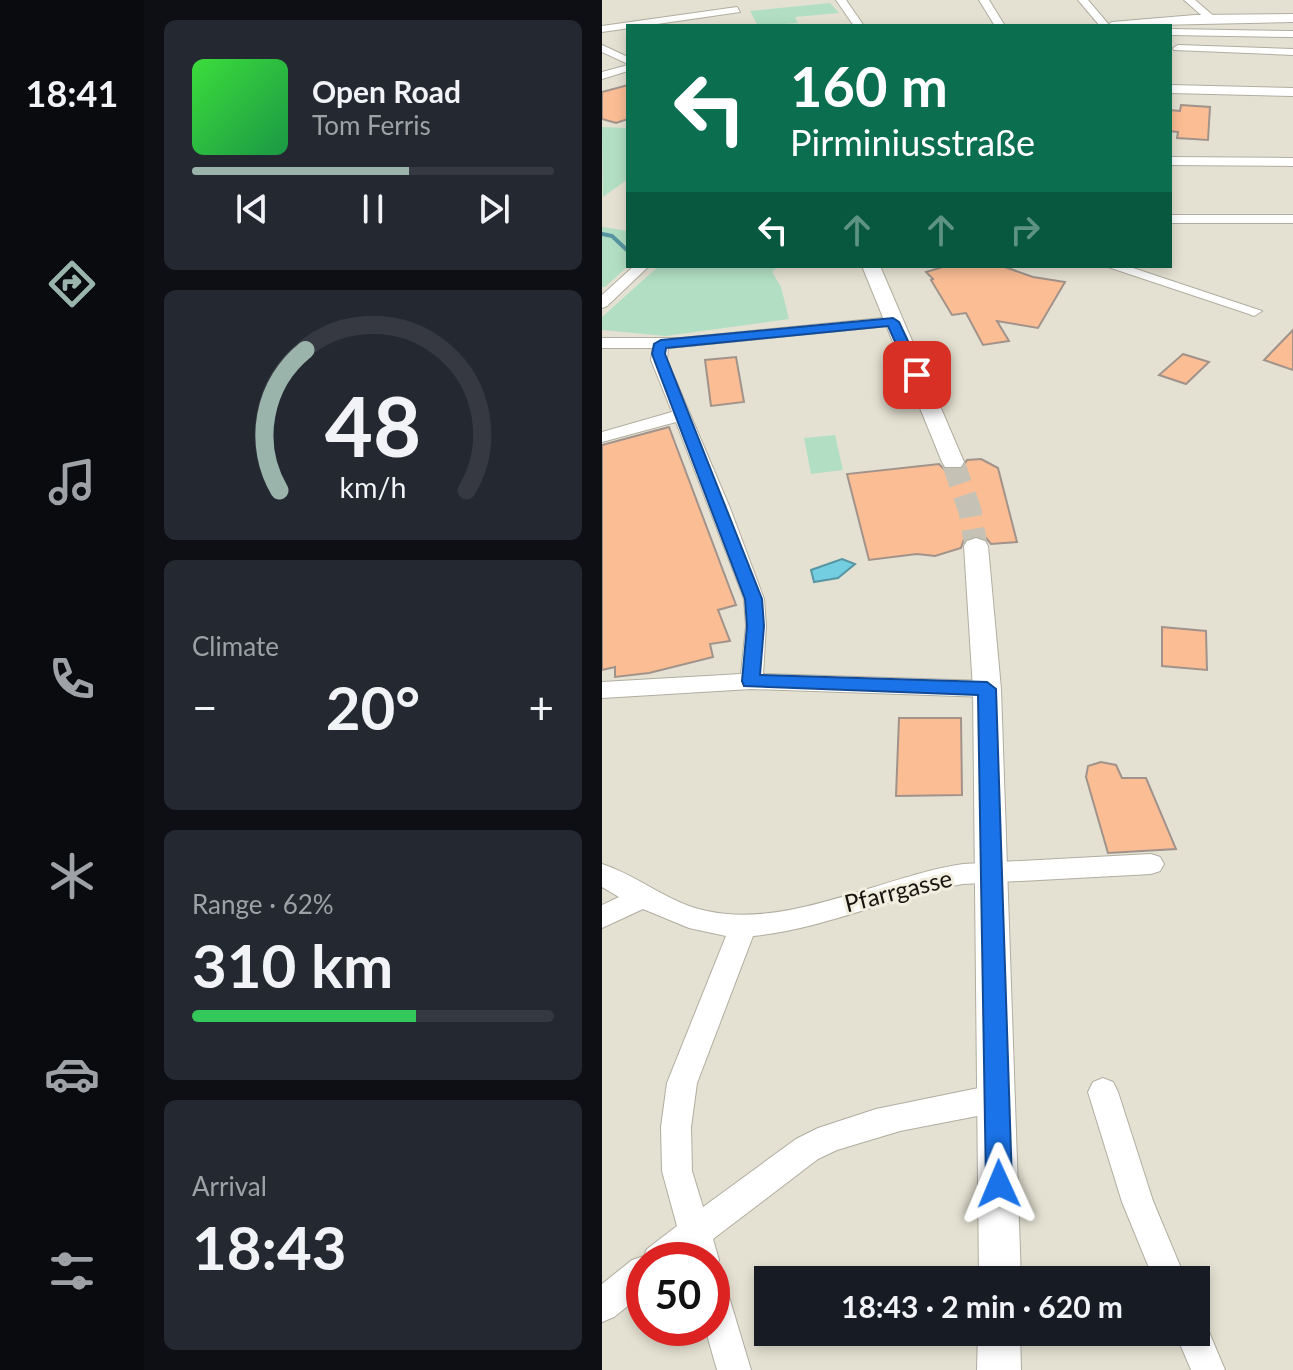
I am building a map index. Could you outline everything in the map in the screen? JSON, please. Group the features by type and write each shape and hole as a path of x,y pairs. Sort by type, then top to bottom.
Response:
{"main road":[{"path":"1137,24 1211,18 1293,18"},
{"path":"1172,89 1293,92"},
{"path":"872,268 953,462"},
{"path":"976,546 987,689 1000,1266"},
{"path":"999,1346 999,1370"}],"street":[{"path":"648,24 739,14 730,0"},
{"path":"841,0 858,24"},
{"path":"984,0 999,24"},
{"path":"1083,0 1103,24"},
{"path":"1189,0 1211,18"},
{"path":"602,29 626,26"},
{"path":"1172,32 1293,34"},
{"path":"602,48 626,60"},
{"path":"1173,48 1293,52"},
{"path":"602,76 626,69"},
{"path":"1172,161 1293,162"},
{"path":"1172,219 1293,219"},
{"path":"602,303 640,268"},
{"path":"1118,268 1254,311"},
{"path":"604,343 661,344 893,322"},
{"path":"604,343 665,372"},
{"path":"661,344 659,360 754,599 756,626 751,681"},
{"path":"602,437 682,415"},
{"path":"602,690 751,681 987,689"},
{"name":"Pfarrgasse","path":"602,874 643,897 693,919 743,927 776,923 937,878 991,871 1079,870 1151,864"},
{"path":"602,917 643,897"},
{"path":"698,1242 677,1171 676,1127 682,1083 743,927"},
{"path":"1103,1092 1138,1202 1164,1266"},
{"path":"703,1242 807,1149 827,1138 856,1128 998,1098"},
{"path":"602,1305 626,1286"},
{"path":"727,1346 734,1370"},
{"path":"1198,1346 1208,1370"}],"green space":[{"path":"830,3 839,13 795,17 798,23 757,24 750,11"},
{"path":"602,127 626,128 626,180 603,197"},
{"path":"602,227 626,231 626,268 602,287"},
{"path":"657,268 776,268 772,272 781,287 789,319 666,336 602,330 602,317"},
{"path":"835,435 843,470 811,474 804,438"}],"water":[{"path":"842,559 855,564 838,578 814,582 811,570"}],"building":[{"path":"626,86 626,120 616,123 602,119 602,92"},
{"path":"1181,105 1210,107 1208,140 1177,138 1178,132 1172,131 1172,110 1180,111"},
{"path":"939,268 1008,268 1033,277 1065,282 1038,328 997,321 1009,341 983,345 966,313 952,315 926,272"},
{"path":"1293,330 1293,370 1264,360"},
{"path":"1183,354 1209,362 1186,384 1159,375"},
{"path":"736,357 744,402 711,406 705,360"},
{"path":"669,427 736,605 718,610 730,641 710,644 713,657 649,673 615,677 615,667 602,670 602,445"},
{"path":"981,459 998,468 1017,542 991,544 986,538 975,535 964,539 961,548 935,556 917,554 869,560 847,474 939,464 945,470 961,470 967,460"},
{"path":"1162,627 1206,631 1207,670 1162,666"},
{"path":"899,718 961,718 962,795 896,796"},
{"path":"1101,762 1116,765 1122,778 1146,778 1176,849 1108,853 1086,777 1088,766"}],"waterway":[{"path":"602,234 612,236 626,249"}],"tunnel":[{"path":"953,462 970,511 976,546"}],"route":[{"path":"917,375 893,322 661,344 658,354 721,508 754,599 756,626 751,681 987,689 999,1184"}]}
